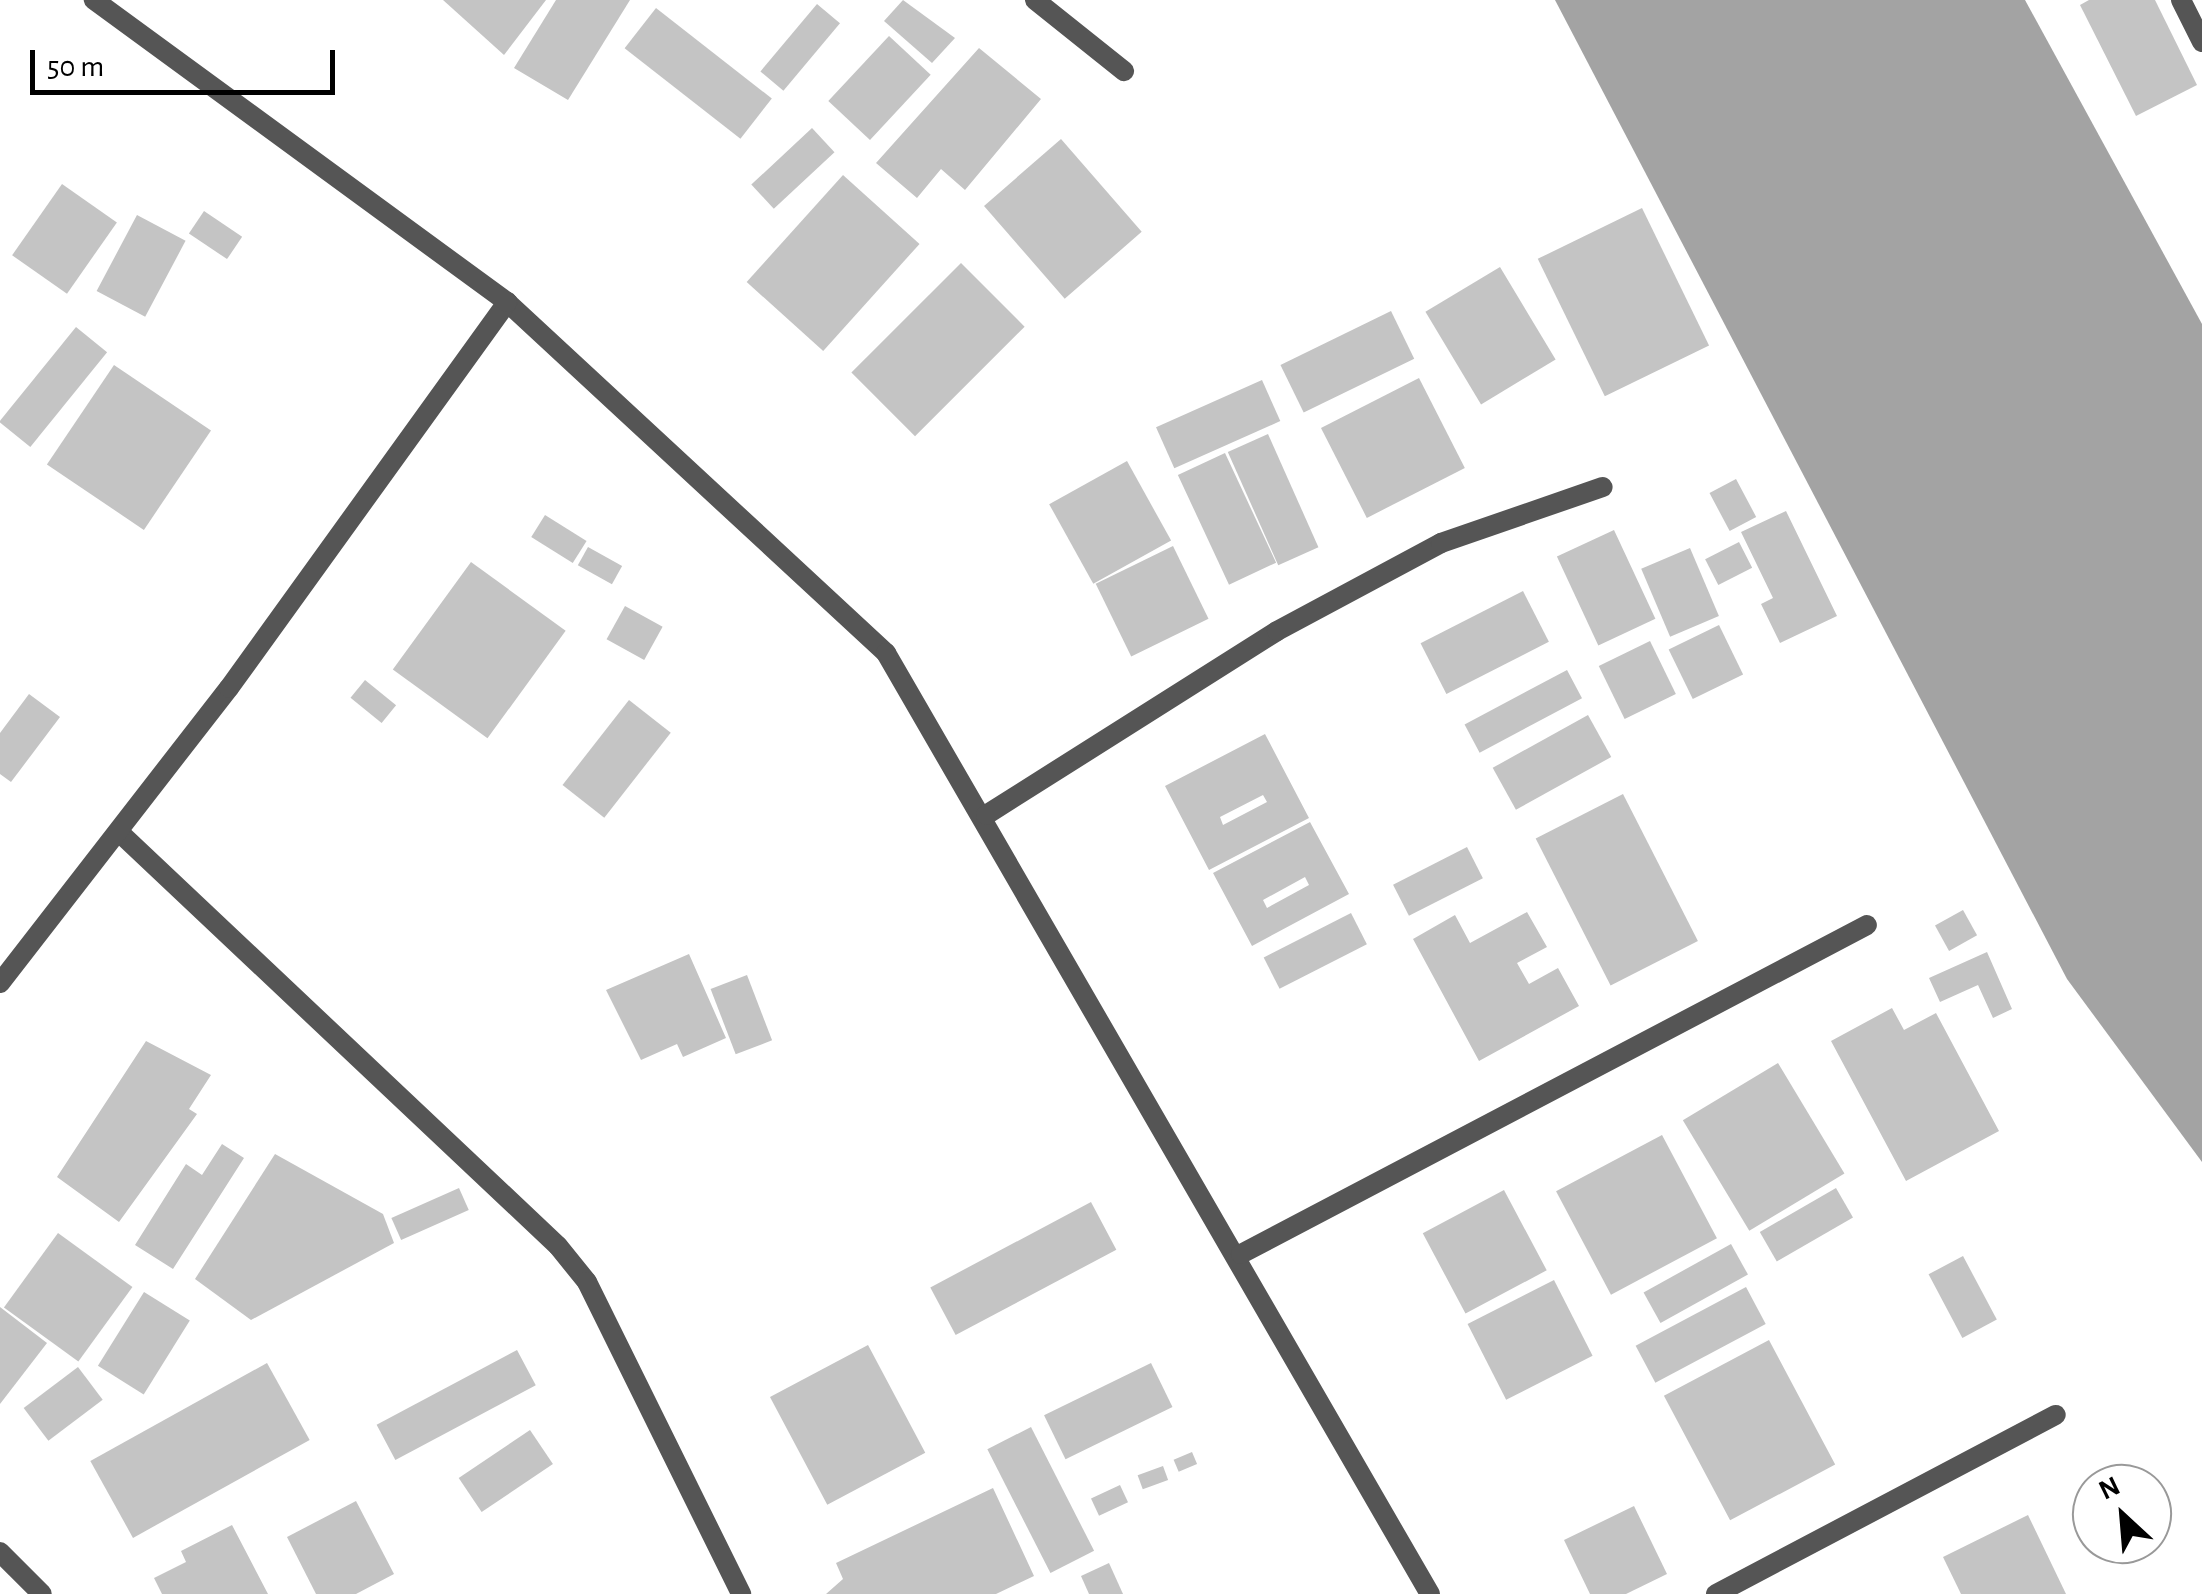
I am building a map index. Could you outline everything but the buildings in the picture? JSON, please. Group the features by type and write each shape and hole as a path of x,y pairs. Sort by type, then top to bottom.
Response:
{"street":[{"path":"94,0 507,302 886,652 986,815 1241,1254 1430,1594"},
{"path":"1035,0 1124,71"},
{"path":"2181,0 2202,42"},
{"path":"0,983 119,832 507,302"},
{"path":"986,815 1276,632 1408,561 1603,486"},
{"path":"119,832 558,1246 588,1282 742,1594"},
{"path":"1241,1254 1866,925"},
{"path":"1716,1594 2056,1414"},
{"path":"0,1552 42,1594"}],"shaded area":[{"path":"1555,0 2025,0 2202,324 2202,1162 2067,979"}]}
